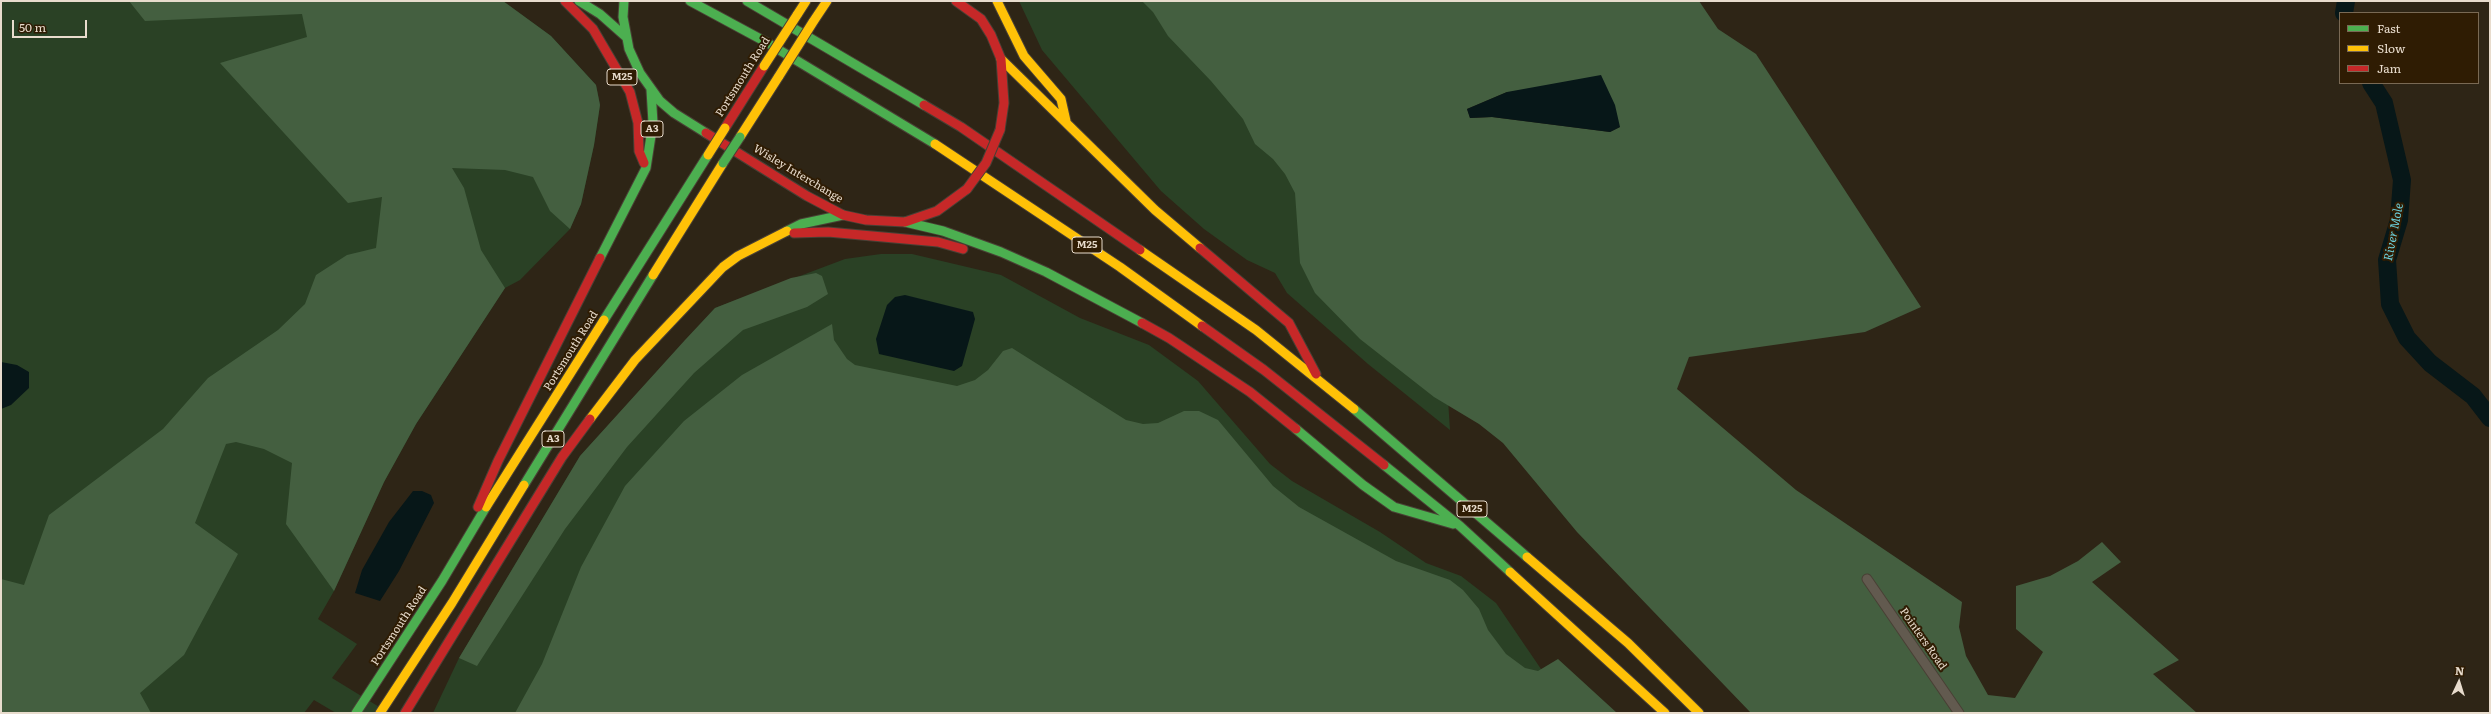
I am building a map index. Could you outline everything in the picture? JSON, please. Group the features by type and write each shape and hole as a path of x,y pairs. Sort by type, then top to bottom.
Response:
{"highway":[{"name":"M25","path":"565,1 593,29 630,92 638,123 639,151 646,168"},
{"path":"579,1 600,14 626,37"},
{"name":"Wisley Interchange","path":"624,1 623,17 626,37 633,58 651,90 674,113 807,196 843,215 866,220 905,222 937,210 967,189 986,163 1000,130 1004,103 1001,59 988,27 974,12 956,1"},
{"name":"M25","path":"690,1 766,42 949,152 1120,267 1264,370 1460,526 1665,713"},
{"name":"M25","path":"747,1 834,50 961,127 1256,330 1316,376 1628,643 1699,713"},
{"name":"Portsmouth Road","path":"356,713 442,581 466,539 806,1"},
{"name":"A3","path":"380,713 452,604 628,314 827,1"},
{"path":"974,1 974,12"},
{"path":"997,1 1024,56 1061,99 1066,121"},
{"name":"M25","path":"1001,59 1066,121 1155,210 1289,323 1307,354 1316,376"},
{"name":"A3","path":"466,539 498,461 646,168 653,123 651,90"},
{"name":"A3","path":"405,713 546,481 621,378 722,267 753,247 784,232 812,221 843,215"},
{"path":"905,222 943,231 1001,252"},
{"name":"M25","path":"784,232 852,234 938,242 970,252 1001,252 1078,288 1194,354 1279,414 1337,464 1394,507 1460,526"}],"street":[{"name":"Pointers Road","path":"1867,579 1959,713"}],"green space":[{"path":"1,1 503,1 551,36 596,85 600,105 594,145 581,204 570,229 520,280 505,288 416,424 384,482 334,591 318,619 357,644 332,678 389,713 336,713 314,700 304,713 1,713"},
{"path":"129,1 503,1 551,36 596,85 600,105 594,145 581,204 570,229 550,211 533,177 505,170 452,168 464,188 481,250 505,288 416,424 384,482 334,591 286,524 292,463 264,449 236,442 226,444 195,523 238,554 184,655 140,693 151,713 1,713 1,579 24,585 49,515 163,429 208,378 278,330 305,304 316,275 347,255 376,248 382,197 348,203 220,63 307,37 302,14 145,21"},
{"path":"1019,1 1150,1 1437,231 1450,430 1368,364 1287,293 1275,273 1247,260 1204,229 1161,191 1042,50"},
{"path":"1142,1 1699,1 1718,29 1756,54 1921,307 1865,332 1689,357 1677,389 1796,490 1962,602 1959,627 1966,656 1988,695 2015,698 2043,652 2016,629 2016,586 2050,576 2078,561 2102,542 2121,562 2092,582 2179,660 2153,674 2197,713 1751,713 1577,532 1503,443 1479,424 1434,397 1360,339 1315,293 1300,263 1295,193 1285,174 1273,159 1255,144 1243,119 1211,81 1168,36 1153,12","holes":["1507,92 1620,127 1610,132 1492,117 1470,118 1467,109"]},
{"path":"881,254 912,254 1001,275 1080,318 1149,345 1198,381 1270,464 1292,481 1380,532 1426,563 1461,576 1496,603 1571,713 433,713 459,658 580,456 715,308 845,259"},
{"path":"816,273 822,276 828,294 807,307 743,330 694,373 627,447 565,529 477,666 459,658 580,456 685,340 715,308 791,278"},
{"path":"832,324 834,340 847,359 855,365 957,386 975,380 988,370 1003,351 1012,348 1126,420 1143,424 1158,423 1184,411 1199,411 1218,420 1273,486 1299,507 1396,561 1450,580 1463,590 1479,609 1488,630 1506,654 1525,668 1538,671 1558,659 1617,713 515,713 542,664 581,567 625,486 684,421 742,375"}],"shaded area":[{"path":"1601,75 1615,105 1620,127 1610,132 1492,117 1470,118 1467,109 1507,92"},
{"path":"905,295 973,312 975,319 962,366 954,371 879,354 876,339 887,305 895,297"},
{"path":"1,362 17,365 29,372 29,388 11,405 1,409"},
{"path":"413,491 422,491 431,495 434,503 399,571 380,601 355,593 362,570 389,522"}],"waterway":[{"name":"River Mole","path":"2344,12 2346,1"},
{"name":"River Mole","path":"2372,84 2384,103 2402,180 2399,220 2387,260 2390,304 2407,338 2430,363 2473,396 2490,418"}],"traffic: fast":[{"path":"579,1 600,14 626,37"},
{"path":"624,1 623,17 629,49 640,73 660,101 674,113 706,133"},
{"path":"690,1 766,42 935,144"},
{"path":"747,1 924,105"},
{"path":"600,258 646,168 653,123 651,90"},
{"path":"723,163 740,137"},
{"path":"604,320 708,155"},
{"path":"787,231 801,224 843,215"},
{"path":"905,222 943,231 1001,252 1046,272 1142,323"},
{"path":"524,485 653,275"},
{"path":"1354,409 1527,557"},
{"path":"1296,429 1363,485 1394,507 1453,524"},
{"path":"1384,465 1460,526 1510,572"},
{"path":"356,713 442,581 486,507"}],"traffic: slow":[{"path":"797,15 806,1"},
{"path":"813,22 827,1"},
{"path":"997,1 1024,56 1061,99 1066,121"},
{"path":"764,66 797,15"},
{"path":"779,76 813,22"},
{"path":"1001,59 1155,210 1200,248"},
{"path":"740,137 779,76"},
{"path":"708,155 725,128"},
{"path":"935,144 1120,267 1202,326"},
{"path":"653,275 723,163"},
{"path":"590,419 635,360 723,267 738,256 787,231"},
{"path":"1140,250 1256,330 1354,409"},
{"path":"486,507 604,320"},
{"path":"380,713 452,603 524,485"},
{"path":"1527,557 1628,643 1699,713"},
{"path":"1510,572 1665,713"}],"traffic: jam":[{"path":"565,1 593,29 630,92 638,123 639,151 644,163"},
{"path":"956,1 981,19 991,35 1001,59 1004,103 1000,130"},
{"path":"725,128 764,66"},
{"path":"924,105 961,127 1140,250"},
{"path":"967,189 986,163 1000,130"},
{"path":"706,133 807,196 843,215 866,220 905,222 937,211 967,189"},
{"path":"794,233 828,232 938,242 963,249"},
{"path":"1200,248 1289,323 1316,374"},
{"path":"478,507 498,461 600,258"},
{"path":"1142,323 1169,338 1250,392 1296,429"},
{"path":"1202,326 1264,370 1384,465"},
{"path":"405,713 562,457 590,419"}]}
